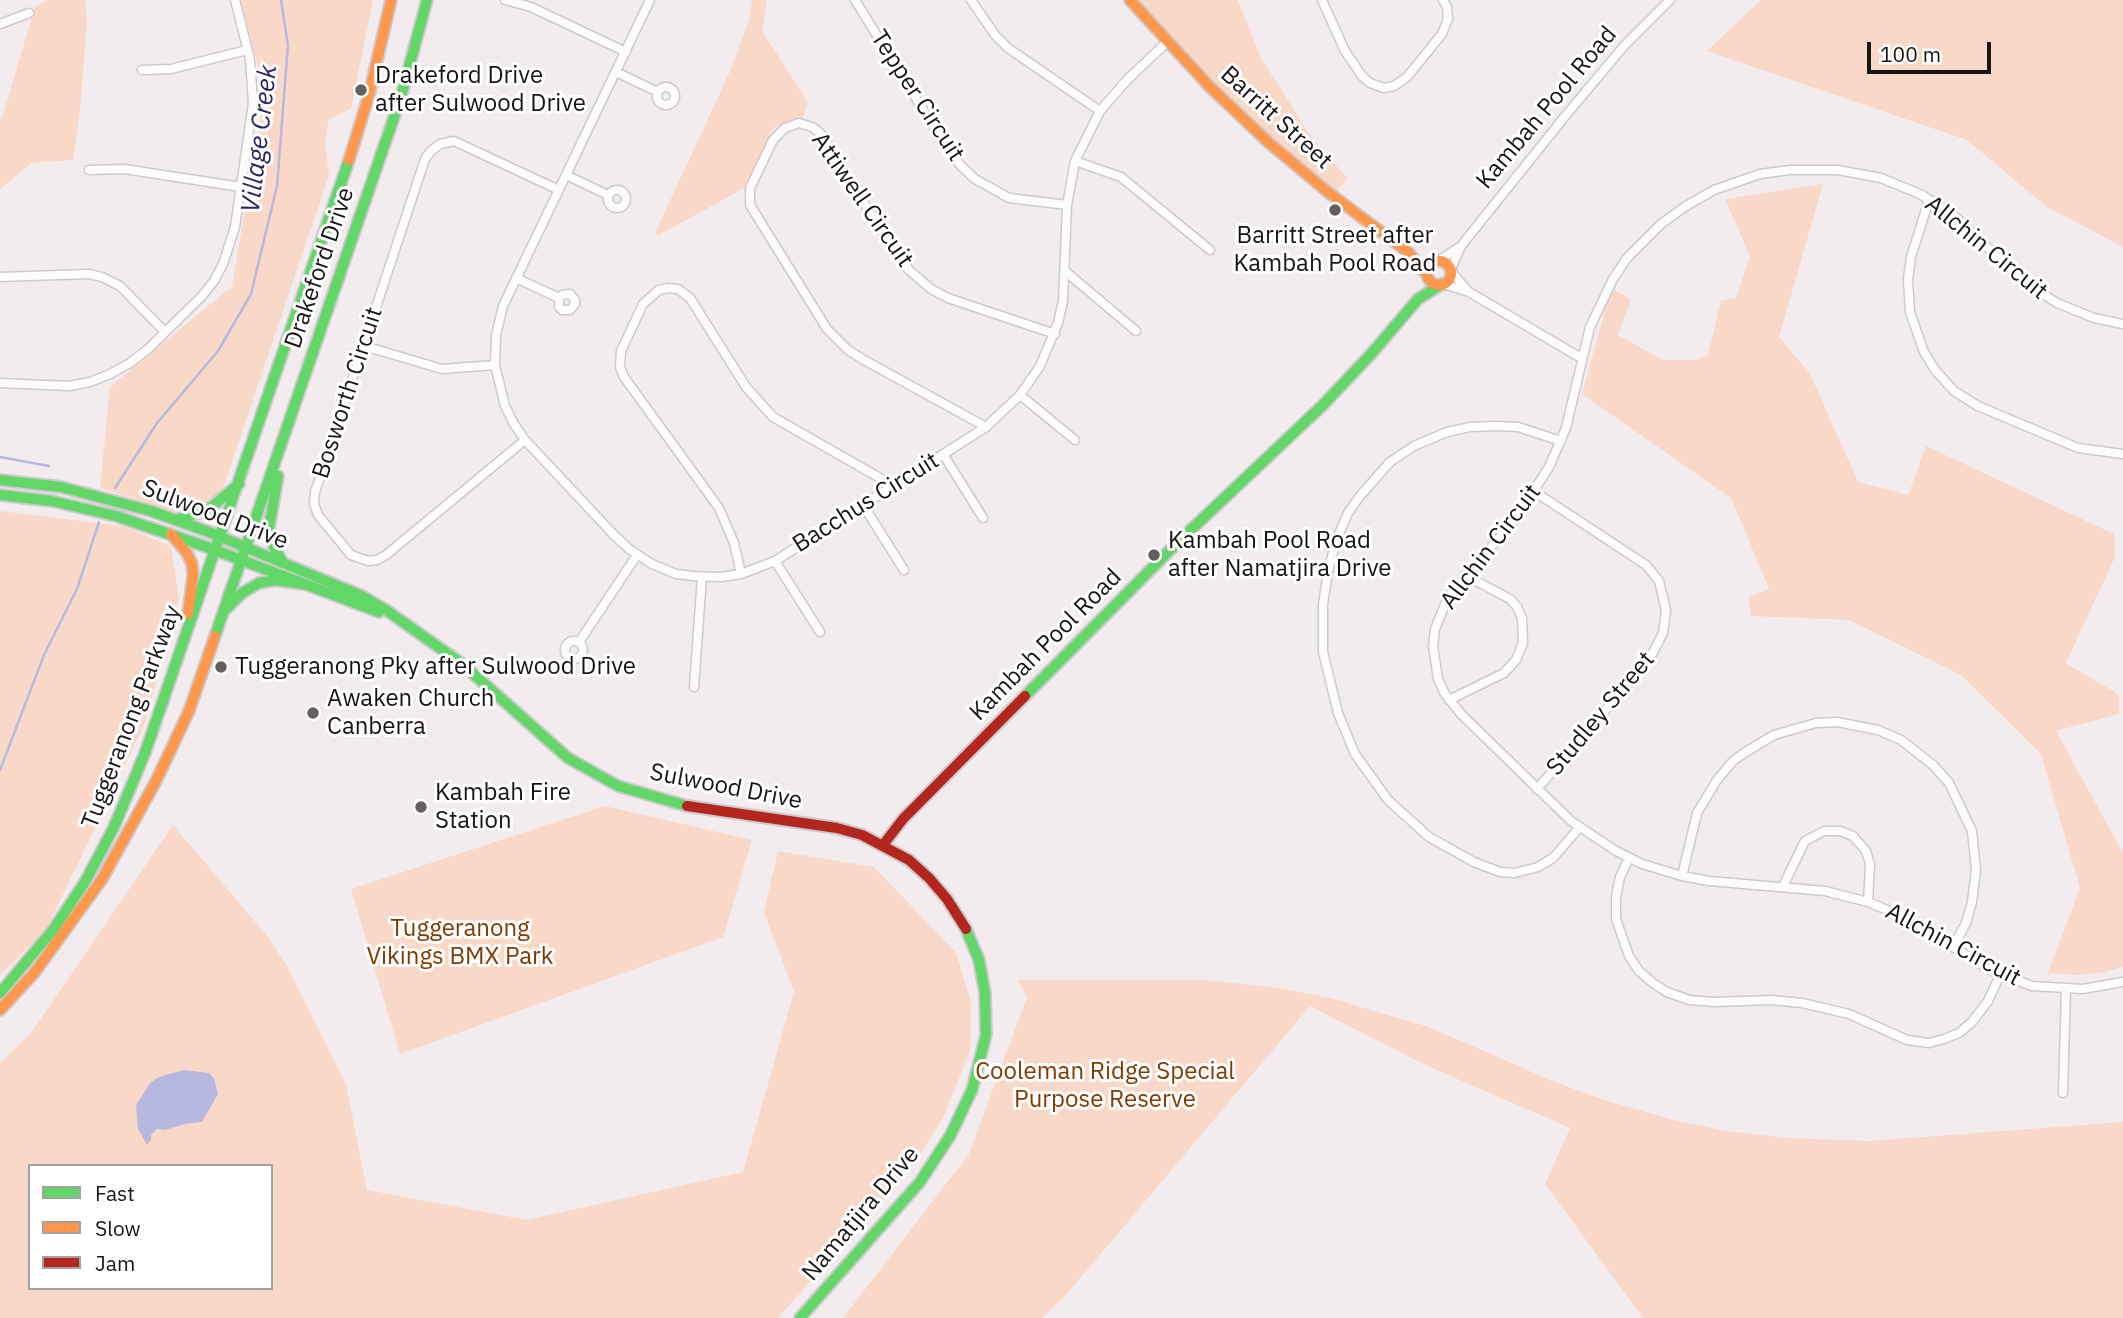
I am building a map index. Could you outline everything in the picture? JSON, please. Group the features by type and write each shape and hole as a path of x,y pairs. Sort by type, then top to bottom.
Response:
{"main road":[{"name":"Drakeford Drive","path":"221,537 342,183 369,94 391,0"},
{"name":"Drakeford Drive","path":"246,548 371,186 415,46 426,0"},
{"name":"Barritt Street","path":"1130,0 1167,42 1268,142 1329,193 1408,252 1427,276"},
{"name":"Barritt Street","path":"1408,252 1436,261"},
{"path":"1436,261 1446,263 1450,271 1448,279 1442,284 1433,283 1427,276 1428,267 1436,261"},
{"name":"Kambah Pool Road","path":"1418,299 1427,276"},
{"name":"Kambah Pool Road","path":"883,845 903,819 1180,540 1323,405 1418,299 1442,284"},
{"path":"281,447 275,498 269,522 274,547 283,563"},
{"name":"Sulwood Drive","path":"0,480 80,492 176,520 372,602 461,663 568,758 618,786 675,804 837,828 862,835 883,845"},
{"path":"176,520 209,509 240,484"},
{"name":"Sulwood Drive","path":"0,495 52,501 94,510 171,534 404,622"},
{"path":"171,534 187,553 193,570 185,640"},
{"name":"Tuggeranong Parkway","path":"0,993 52,930 100,854 145,753 221,537"},
{"name":"Tuggeranong Parkway","path":"0,1010 63,936 120,849 189,711 246,548"},
{"path":"224,611 242,593 259,583 275,580 303,584"},
{"name":"Namatjira Drive","path":"800,1318 920,1182 950,1136 972,1090 986,1035 985,993 979,960 965,928 947,899 929,878 909,860 883,845"}],"street":[{"path":"0,383 69,386 90,382 130,363 202,296 223,264 233,236 254,85 235,0"},
{"path":"505,0 531,7 626,52"},
{"name":"Bacchus Circuit","path":"650,0 500,315 495,365 505,406 525,440 614,535 637,555 668,571 702,577 740,574 775,561 986,427 1020,395 1040,366 1055,334 1063,301 1067,205 1075,161 1100,111 1127,80 1167,42"},
{"name":"Tepper Circuit","path":"855,0 961,166 975,179 1009,198 1067,205"},
{"path":"971,0 995,35 1008,48 1100,111"},
{"path":"1322,0 1345,51 1362,76 1370,83 1384,88 1403,81 1442,34 1448,19 1443,0"},
{"name":"Kambah Pool Road","path":"1450,271 1461,246 1566,115 1625,46 1670,0"},
{"path":"0,24 29,13"},
{"path":"142,70 171,69 247,50"},
{"path":"616,72 658,92"},
{"name":"Attiwell Circuit","path":"986,427 864,360 848,350 827,329 750,205 750,188 773,139 785,128 799,123 813,127 820,133 896,253 909,270 931,289 948,298 1055,334"},
{"name":"Bosworth Circuit","path":"525,440 386,555 368,561 352,555 318,515 314,504 315,492 425,159 438,145 446,141 462,144 559,190"},
{"path":"1075,161 1121,177 1210,250"},
{"path":"89,170 124,169 241,187"},
{"name":"Allchin Circuit","path":"2123,324 2081,314 2034,289 2002,262 1973,232 1929,200 1881,178 1822,169 1790,170 1760,174 1714,190 1661,223 1627,258 1613,279 1598,307 1581,358 1573,401 1561,441 1535,492 1517,517 1448,597 1440,612 1434,637 1434,663 1438,679 1449,700 1579,828 1629,858 1682,876 1709,881 1825,891 1868,902 1906,918 2000,975 2032,986 2090,988 2123,982"},
{"path":"566,175 608,195"},
{"path":"1929,200 1911,257 1908,290 1916,333 1934,370 1954,391 1978,406 2078,448 2123,454"},
{"name":"Kambah Pool Road","path":"1436,261 1461,246"},
{"path":"1065,271 1136,331"},
{"path":"1450,271 1469,292"},
{"path":"0,277 89,274 102,276 120,286 165,332"},
{"path":"516,278 559,298"},
{"path":"1442,284 1469,292 1581,358"},
{"path":"740,574 728,525 719,508 620,367 621,351 643,304 659,290 678,289 690,298 746,387 773,417 894,486"},
{"path":"365,346 442,369 495,365"},
{"path":"1020,395 1074,440"},
{"path":"1561,441 1518,427 1470,428 1447,432 1414,446 1390,462 1354,504 1336,541 1323,604 1323,652 1338,713 1355,754 1388,800 1429,837 1474,862 1500,872 1516,873 1538,867 1553,858 1579,828"},
{"path":"943,454 983,518"},
{"name":"Studley Street","path":"1535,492 1646,565 1659,581 1666,610 1663,633 1649,660 1537,789"},
{"path":"863,506 904,570"},
{"path":"579,642 637,555"},
{"path":"775,561 820,632"},
{"path":"1449,700 1504,673 1517,660 1523,643 1522,618 1517,607 1510,599 1465,575"},
{"path":"694,687 702,577"},
{"path":"1682,876 1697,813 1717,780 1733,761 1774,735 1816,723 1837,722 1878,730 1901,740 1933,765 1949,783 1972,831 1976,870 1972,902 1966,923 1953,947"},
{"path":"1783,886 1805,841 1824,831 1836,830 1853,836 1866,851 1870,864 1868,902"},
{"path":"1629,858 1620,877 1616,919 1629,956 1639,971 1653,983 1667,992 1689,1000 1771,1000 1802,1003 1849,1014 1907,1040 1929,1043 1952,1036 1972,1022 1988,1001 2000,975"},
{"path":"2063,1093 2066,989"}],"green space":[{"path":"47,0 85,0 87,22 73,160 32,163 0,189 0,120 35,7"},
{"path":"241,0 373,0 351,109 329,119 325,143 329,175 225,483 210,504 178,513 100,488 110,387 232,286 265,93"},
{"path":"752,0 767,0 762,31 808,102 802,121 773,128 743,189 659,235 655,233 732,67 749,20"},
{"path":"1134,0 1238,0 1261,58 1310,135 1347,178 1335,194 1259,129 1169,40"},
{"path":"1761,0 2123,0 2123,247 2047,207 1967,140 1707,51"},
{"path":"1823,184 1779,337 1810,374 1858,482 1908,495 1926,446 2114,534 2115,557 2066,663 2119,695 2119,714 2056,731 2123,853 2123,967 2077,975 2048,973 2080,888 2041,754 1961,675 1849,620 1751,616 1749,597 1769,589 1731,498 1582,394 1611,288 1631,299 1618,335 1663,360 1694,360 1708,355 1721,301 1736,298 1750,256 1725,199"},
{"path":"0,511 123,526 171,546 179,598 145,723 46,930 0,975"},
{"name":"Tuggeranong Vikings BMX Park","path":"605,806 752,840 723,937 400,1054 351,889"},
{"path":"173,825 268,937 287,966 346,1084 367,1190 527,1220 743,1172 794,992 764,912 778,851 874,867 956,953 971,1002 970,1051 944,1116 914,1164 778,1318 0,1318 0,1063 31,1033"},
{"name":"Cooleman Ridge Special Purpose Reserve","path":"1018,980 1203,980 1280,988 1330,998 1429,1027 1550,1080 1601,1099 1680,1122 1733,1132 1787,1138 1869,1141 2123,1122 2123,1318 1643,1318 1545,1184 1570,1128 1423,1064 1310,1006 1066,1295 1042,1318 843,1318 969,1154 1027,997"}],"water":[{"path":"184,1070 209,1073 214,1079 218,1094 202,1122 165,1130 157,1129 147,1145 138,1129 136,1105 150,1083 159,1077"}],"waterway":[{"name":"Village Creek","path":"115,488 157,423 218,351 251,294 277,186 288,45 281,0"},
{"path":"0,457 49,466"},
{"name":"Village Creek","path":"0,770 44,655 77,589 99,522"}],"traffic: fast":[{"path":"215,636 401,97 427,0"},
{"path":"0,993 53,930 85,882 114,827 145,753 349,160"},
{"path":"1025,696 1180,540 1323,405 1418,299 1442,284"},
{"path":"278,476 269,528 274,547 283,563"},
{"path":"0,480 61,487 151,511 209,532 362,596 461,663 568,758 618,786 687,806"},
{"path":"176,520 209,509 239,484"},
{"path":"0,495 52,501 116,516 379,612"},
{"path":"226,609 242,593 259,583 275,580 303,584"},
{"path":"800,1318 920,1182 950,1136 972,1090 986,1035 985,993 979,960 966,929"}],"traffic: slow":[{"path":"349,160 369,95 391,0"},
{"path":"1130,0 1209,86 1268,142 1329,193 1408,252 1427,275"},
{"path":"1439,261 1450,268 1451,273 1444,284 1439,285 1428,278 1427,273 1434,262 1439,261"},
{"path":"171,534 187,553 192,564 188,614"},
{"path":"0,1010 35,972 102,879 156,781 189,711 215,636"}],"traffic: jam":[{"path":"883,845 903,819 1025,696"},
{"path":"687,806 837,828 862,835 909,860 929,878 947,899 966,929"}],"place":[{"name":"Drakeford Drive after Sulwood Drive","path":"361,90"},
{"name":"Barritt Street after Kambah Pool Road","path":"1335,210"},
{"name":"Kambah Pool Road after Namatjira Drive","path":"1154,555"},
{"name":"Tuggeranong Pky after Sulwood Drive","path":"221,667"},
{"name":"Awaken Church Canberra","path":"313,713"},
{"name":"Kambah Fire Station","path":"421,807"}]}
